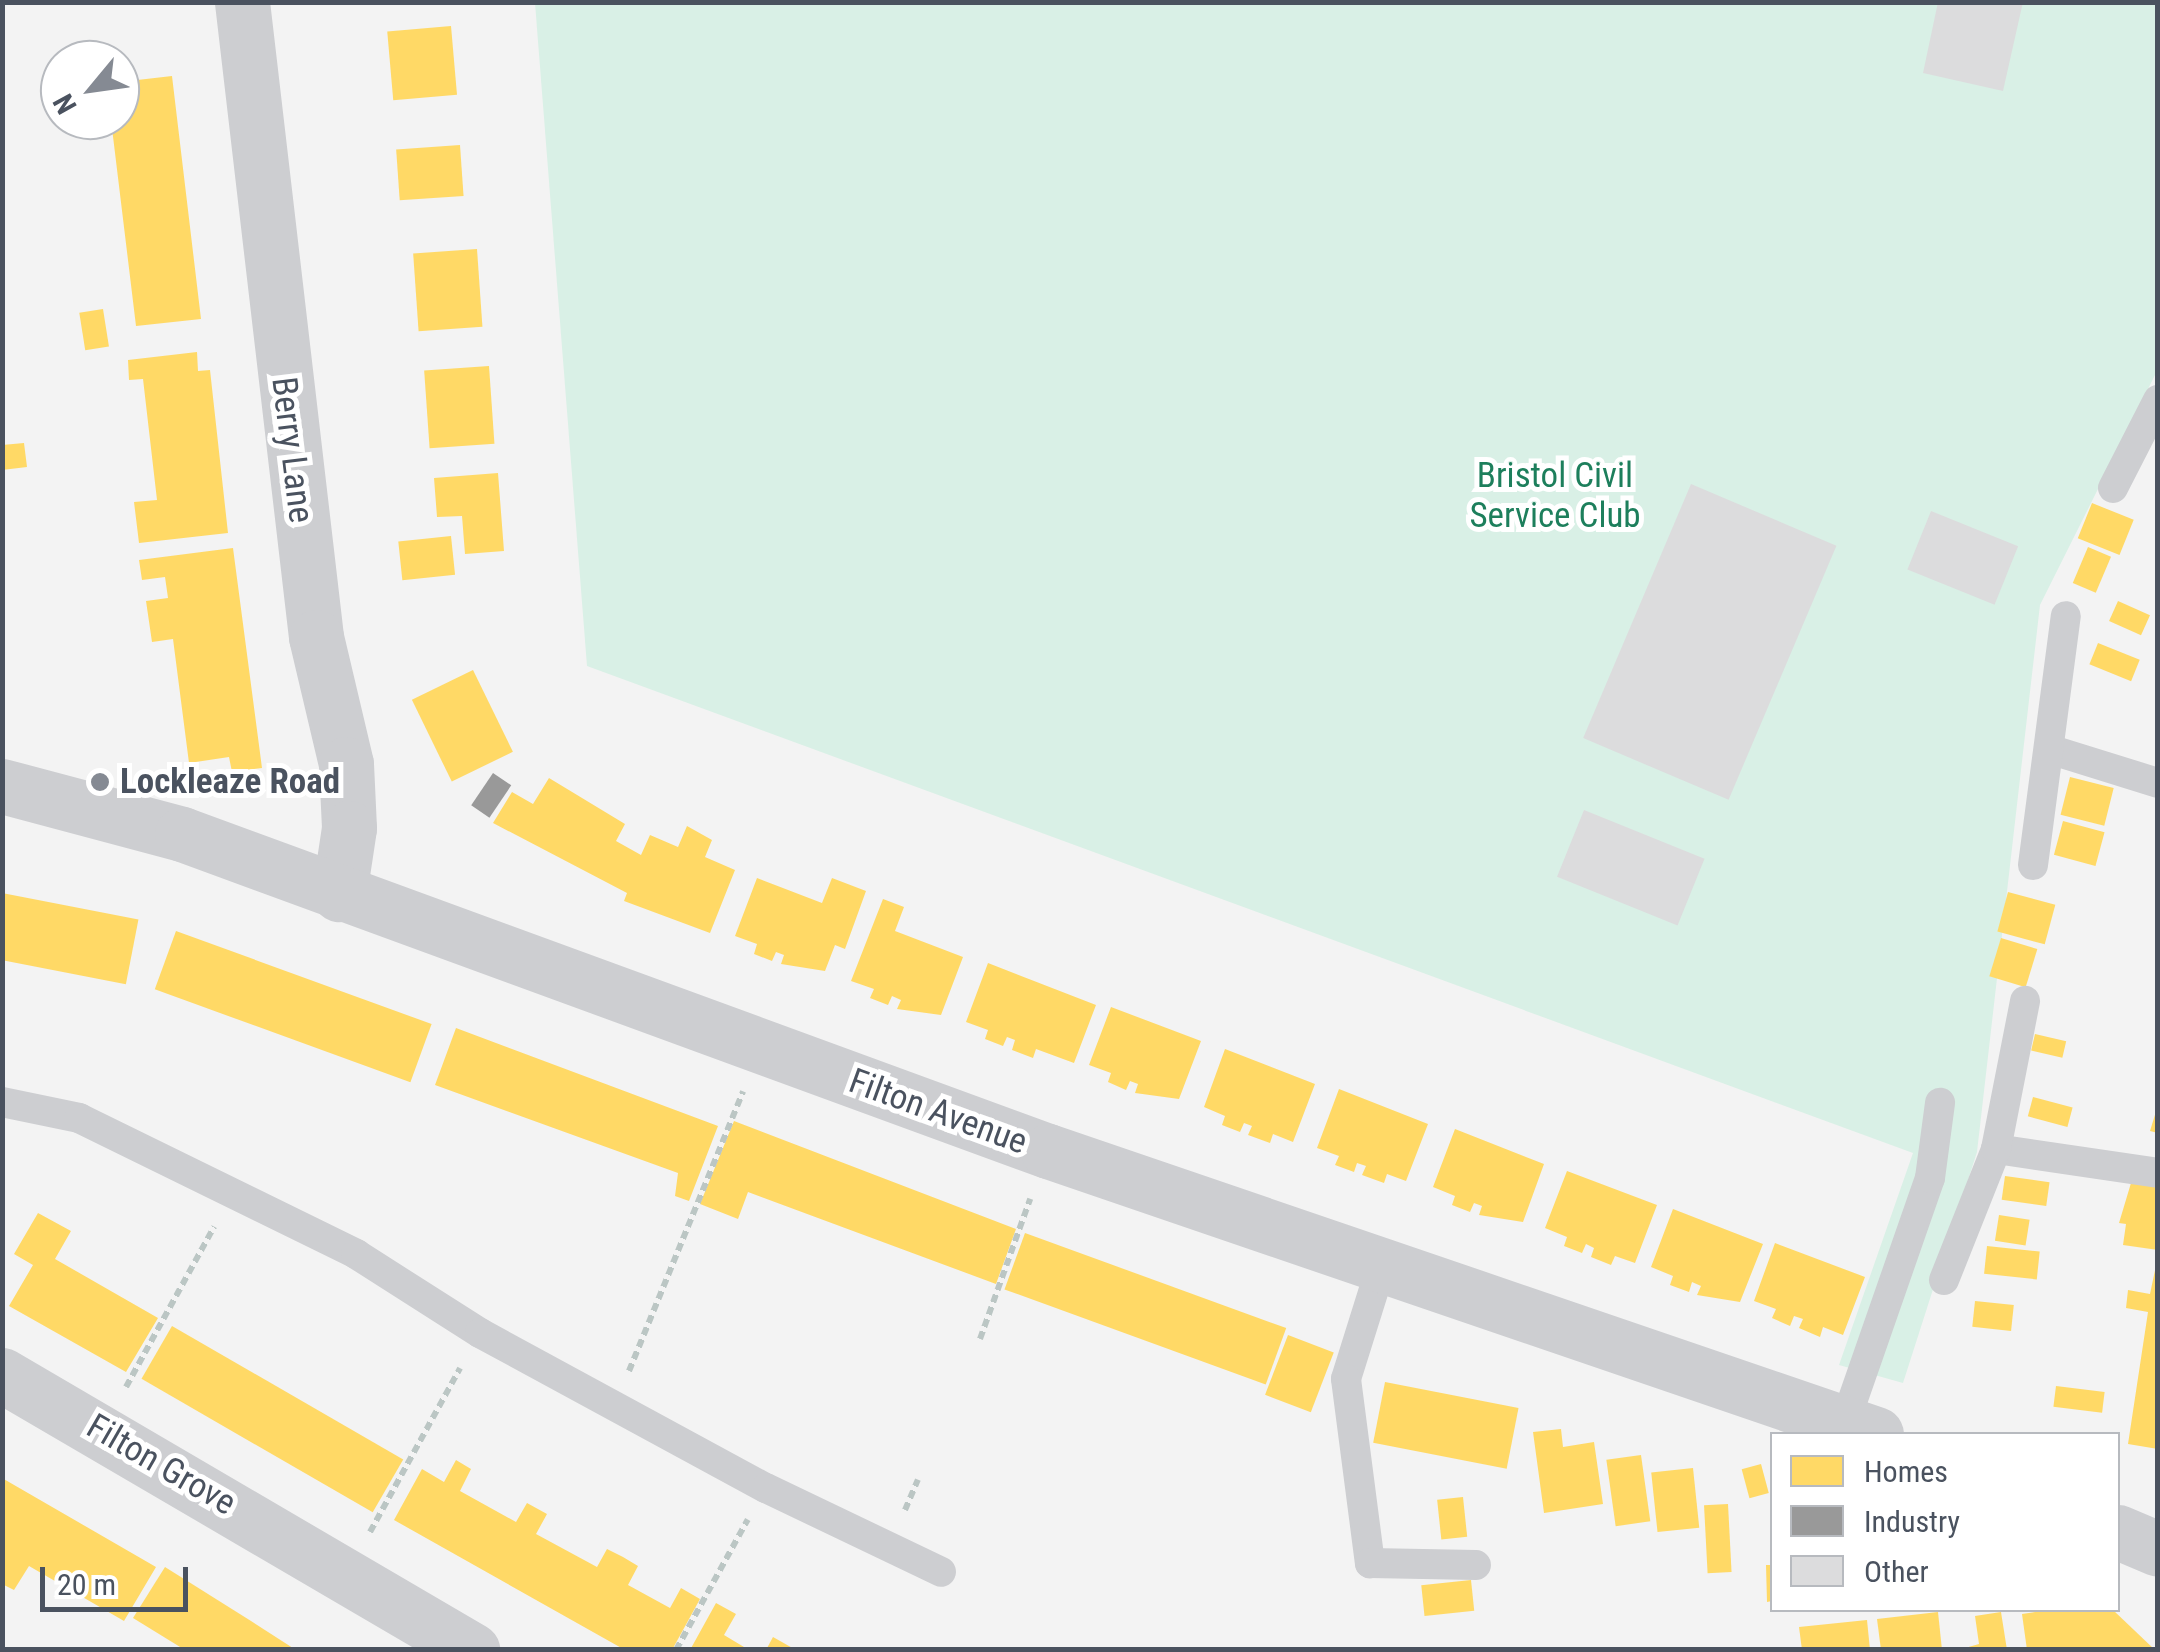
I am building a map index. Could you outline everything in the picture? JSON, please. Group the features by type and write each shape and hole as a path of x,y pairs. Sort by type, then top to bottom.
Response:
{"street":[{"name":"Berry Lane","path":"242,2 316,638 346,764 349,828 339,894"},
{"name":"Filton Avenue","path":"2,786 182,834 761,1049 1381,1267 1860,1428"},
{"name":"Filton Grove","path":"2,1375 348,1573 449,1643"},
{"path":"2120,1533 2158,1549"}],"lane":[{"path":"2113,488 2158,400"},
{"path":"2032,865 2052,750 2066,616"},
{"path":"2052,750 2158,784"},
{"path":"1944,1280 1996,1149 2025,1001"},
{"path":"2,1102 79,1118 233,1192 356,1254 480,1333 766,1488 941,1572"},
{"path":"1860,1428 1930,1178 1940,1103"},
{"path":"1996,1149 2158,1173"},
{"path":"1381,1267 1346,1380 1370,1562 1476,1565"}],"path":[{"path":"616,1404 761,1049"},
{"path":"980,1338 1048,1150"},
{"path":"101,1432 233,1192"},
{"path":"348,1573 480,1333"},
{"path":"676,1650 766,1488"}],"green space":[{"name":"Bristol Civil Service Club","path":"535,3 2157,3 2157,371 2040,605 1977,1152 1903,1383 1839,1365 1913,1153 587,666"}],"building: Homes":[{"path":"451,26 457,95 393,100 387,32"},
{"path":"172,76 201,319 136,326 113,140 140,140 140,80"},
{"path":"460,145 464,196 400,200 396,149"},
{"path":"477,249 482,327 419,331 413,253"},
{"path":"103,309 109,347 85,350 79,313"},
{"path":"197,352 198,371 210,370 228,533 139,543 134,502 157,500 143,379 129,380 128,360"},
{"path":"489,366 494,444 430,448 424,371"},
{"path":"24,443 27,467 2,470 2,445"},
{"path":"498,473 504,551 465,554 462,516 437,517 434,478"},
{"path":"2092,503 2134,520 2119,555 2078,538"},
{"path":"451,536 455,575 402,580 398,542"},
{"path":"2088,547 2111,557 2096,593 2073,583"},
{"path":"233,548 262,768 232,772 229,757 189,763 173,639 152,642 146,601 168,598 165,577 142,580 139,560"},
{"path":"2118,601 2150,615 2141,635 2109,621"},
{"path":"2098,643 2140,660 2131,681 2089,664"},
{"path":"473,670 513,752 452,782 412,700"},
{"path":"2070,777 2114,788 2104,826 2061,815"},
{"path":"549,778 625,824 616,841 641,855 650,835 678,847 687,826 712,840 705,857 735,870 710,933 624,901 627,893 493,823 512,792 533,804"},
{"path":"2063,821 2105,832 2095,866 2054,855"},
{"path":"757,878 822,903 832,878 866,891 845,949 835,945 825,971 781,964 784,955 776,952 772,961 754,954 757,944 735,936"},
{"path":"2008,892 2055,905 2045,944 1997,932"},
{"path":"2,893 138,920 126,984 2,960"},
{"path":"883,899 904,907 895,931 963,957 941,1015 897,1009 901,1000 892,996 888,1005 870,998 874,989 851,981"},
{"path":"176,931 432,1024 410,1082 155,989"},
{"path":"2001,938 2037,949 2026,987 1989,976"},
{"path":"988,963 1096,1005 1074,1063 1036,1049 1033,1058 1012,1050 1015,1040 1007,1037 1003,1046 985,1039 988,1030 966,1022"},
{"path":"1111,1007 1201,1041 1179,1099 1135,1093 1138,1084 1130,1081 1126,1090 1108,1082 1111,1073 1089,1065"},
{"path":"456,1028 718,1126 689,1201 675,1196 678,1173 435,1085"},
{"path":"2035,1034 2066,1041 2062,1058 2031,1051"},
{"path":"1225,1049 1315,1084 1293,1142 1273,1134 1270,1143 1248,1135 1252,1126 1244,1123 1240,1132 1222,1125 1225,1116 1204,1107"},
{"path":"1339,1089 1428,1124 1406,1181 1387,1174 1384,1183 1362,1175 1366,1166 1357,1163 1354,1172 1335,1165 1339,1156 1317,1148"},
{"path":"2033,1097 2073,1108 2067,1127 2028,1116"},
{"path":"2158,1105 2158,1133 2150,1131"},
{"path":"734,1121 1016,1229 996,1284 748,1192 738,1219 700,1204"},
{"path":"1455,1129 1544,1164 1523,1222 1479,1215 1482,1206 1474,1203 1470,1212 1452,1205 1455,1196 1433,1187"},
{"path":"1567,1171 1657,1205 1635,1263 1615,1256 1611,1265 1591,1257 1594,1248 1586,1244 1582,1253 1564,1246 1567,1237 1545,1228"},
{"path":"2005,1176 2050,1182 2046,1206 2002,1200"},
{"path":"2131,1183 2158,1187 2158,1250 2123,1245 2126,1224 2119,1223"},
{"path":"1673,1209 1763,1244 1740,1302 1697,1295 1701,1286 1692,1282 1689,1292 1670,1285 1673,1276 1651,1267"},
{"path":"38,1213 71,1231 55,1259 158,1318 126,1372 9,1306 33,1265 14,1254"},
{"path":"1999,1215 2030,1220 2026,1246 1995,1241"},
{"path":"1025,1233 1286,1328 1266,1384 1004,1289"},
{"path":"1775,1243 1865,1277 1843,1335 1823,1327 1820,1337 1799,1328 1803,1319 1794,1316 1790,1326 1772,1318 1776,1309 1754,1301"},
{"path":"1987,1246 2040,1252 2037,1279 1984,1274"},
{"path":"2158,1256 2158,1449 2128,1444 2148,1312 2126,1308 2128,1290 2150,1294"},
{"path":"1975,1301 2014,1305 2011,1331 1972,1327"},
{"path":"172,1326 403,1460 373,1512 142,1379"},
{"path":"1288,1335 1334,1353 1311,1412 1265,1395"},
{"path":"1385,1382 1519,1408 1507,1469 1373,1443"},
{"path":"2056,1386 2105,1392 2102,1413 2053,1407"},
{"path":"1561,1429 1563,1447 1594,1442 1603,1504 1544,1513 1533,1432"},
{"path":"1641,1455 1650,1521 1616,1526 1606,1460"},
{"path":"456,1460 471,1469 460,1491 516,1522 527,1503 547,1514 536,1534 597,1567 607,1549 623,1557 638,1566 628,1585 670,1608 681,1588 700,1599 672,1650 625,1650 394,1520 422,1469 444,1482"},
{"path":"1761,1464 1769,1493 1749,1498 1742,1469"},
{"path":"1693,1468 1699,1528 1658,1532 1651,1472"},
{"path":"2,1478 156,1567 124,1621 29,1566 14,1590 2,1584"},
{"path":"1463,1497 1467,1537 1441,1539 1437,1500"},
{"path":"1728,1504 1732,1572 1708,1573 1704,1505"},
{"path":"1766,1565 1770,1565 1770,1601 1767,1602"},
{"path":"165,1567 296,1650 185,1650 133,1618"},
{"path":"1471,1580 1474,1611 1425,1616 1421,1585"},
{"path":"716,1603 736,1614 724,1635 749,1650 690,1650"},
{"path":"1938,1612 1942,1650 1881,1650 1877,1619"},
{"path":"2001,1612 2007,1650 1958,1650 1979,1644 1975,1616"},
{"path":"2115,1612 2155,1650 2027,1650 2022,1614"},
{"path":"1867,1620 1870,1650 1802,1650 1799,1627"},
{"path":"773,1637 796,1650 766,1650"}],"building: Industry":[{"path":"493,773 511,785 489,818 471,805"}],"building: Other":[{"path":"1938,2 2023,2 2003,91 1923,73"},
{"path":"1691,484 1836,546 1729,800 1583,738"},
{"path":"1931,511 2018,546 1995,605 1907,569"},
{"path":"1584,810 1705,859 1678,925 1557,877"}],"place":[{"name":"Lockleaze Road","path":"100,782"}]}
